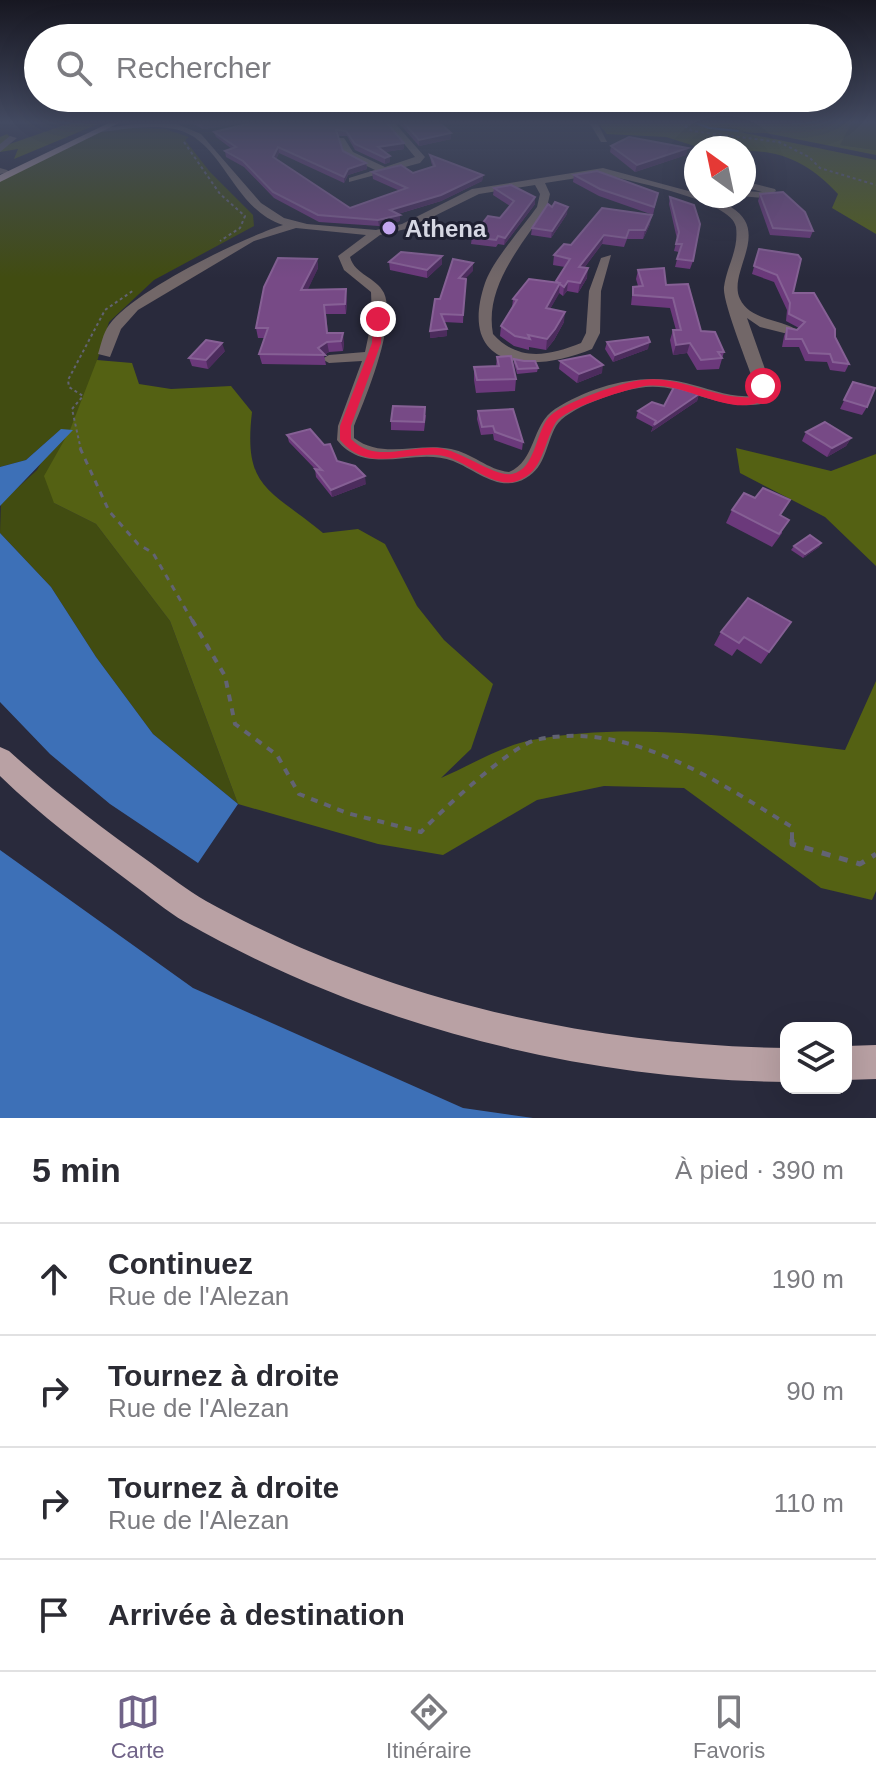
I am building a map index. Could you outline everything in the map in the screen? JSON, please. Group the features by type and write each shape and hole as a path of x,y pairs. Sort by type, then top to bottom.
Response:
{"main road":[{"path":"0,759 51,808 194,910 314,967 402,1000 563,1047 738,1066 780,1065"},
{"path":"852,1063 876,1062"}],"street":[{"path":"229,174 247,197 267,213 295,225 376,233 406,226 476,191 580,174"},
{"path":"352,180 373,174"},
{"path":"614,174 684,192"},
{"path":"538,180 545,194 542,207 492,281 484,323 486,335 510,355 543,360 587,346 593,333 595,291 607,258"},
{"path":"756,186 771,194 756,194"},
{"path":"376,233 354,247 343,261 371,285 379,300 376,343 346,426 345,440 355,449 374,457 437,451 457,455 495,475 513,478 530,469 553,418 568,408 630,386 672,383 734,402 759,400 763,386 730,289 742,251 741,224 729,208"},
{"path":"105,354 114,328 133,307 250,239 295,225"},
{"path":"735,305 765,324 792,331"},
{"path":"329,359 372,356"}],"path":[{"path":"206,174 220,194 245,216 240,228 214,244"},
{"path":"840,174 876,185"},
{"path":"141,286 109,304 96,323 92,341 68,380 69,387 83,396 72,409 73,430 78,433 76,440 108,511 139,548 153,553 225,676 235,724 277,755 299,794 347,813 421,832 455,797 533,740 580,737 645,748 701,771 792,827 792,844 860,864 876,854"}],"green space":[{"path":"14,174 212,174 253,215 254,226 154,280 109,322 54,503 96,524 170,621 238,804 153,734 96,657 51,587 0,533 1,503 37,470 60,430 26,460 0,467 0,181"},
{"path":"817,174 876,174 876,234 832,208 838,194"},
{"path":"97,360 132,363 139,384 171,389 231,386 252,412 252,457 256,472 274,495 323,533 358,529 385,544 417,606 444,640 493,684 471,749 441,778 509,747 570,734 688,733 845,750 876,681 876,891 872,900 821,888 684,788 604,786 537,800 443,855 378,844 238,804 170,621 96,524 54,503 44,476 70,430"},
{"path":"736,448 831,471 876,454 876,566 825,517 740,473"}],"water":[{"path":"61,429 73,430 0,506 0,467 26,460"},
{"path":"0,533 51,587 96,657 153,734 238,804 198,863 110,804 50,754 0,702"},
{"path":"0,850 193,988 463,1108 533,1118 0,1118"}],"building":[{"path":"256,174 299,174 350,208 407,188 377,174 483,175 441,195 390,210 400,215 378,220 318,215 273,192"},
{"path":"606,174 658,193 654,207 600,189 574,175"},
{"path":"511,185 535,197 505,238 472,237 488,216 500,218 514,201 494,188"},
{"path":"783,192 805,212 813,231 773,228 760,194"},
{"path":"670,197 684,202 684,208 695,208 700,224 693,261 677,259 682,244 676,244 679,232"},
{"path":"555,202 568,207 552,231 532,228 548,204 552,207"},
{"path":"602,208 652,215 645,230 629,230 626,238 604,235 579,267 588,268 580,283 568,281 564,287 556,281 570,259 554,255 564,244 571,245"},
{"path":"759,249 798,255 801,259 793,293 814,293 835,329 835,337 849,364 833,362 830,354 809,353 802,339 786,339 787,328 797,330 805,322 789,314 790,303 777,275 754,266"},
{"path":"401,252 442,256 427,270 389,262"},
{"path":"278,258 317,259 301,290 346,289 345,304 324,305 327,333 343,333 341,341 327,342 318,348 325,355 259,354 268,328 256,328 264,287"},
{"path":"453,259 473,263 459,278 466,279 463,315 441,314 447,329 430,331 435,299 440,299"},
{"path":"664,268 666,285 688,284 701,331 715,332 724,352 718,352 722,358 701,360 690,343 676,345 673,330 681,330 673,298 633,295 633,287 643,286 638,270"},
{"path":"529,279 560,283 546,308 565,312 547,339 515,336 501,326 517,300 513,299"},
{"path":"648,337 650,342 615,355 607,342"},
{"path":"206,340 222,343 206,360 189,358"},
{"path":"590,355 603,365 579,374 560,361"},
{"path":"511,356 516,379 477,380 474,367 499,366 497,357"},
{"path":"514,359 535,361 538,368 518,369"},
{"path":"853,382 875,388 867,407 844,400"},
{"path":"674,387 699,394 654,425 656,421 638,411 652,402 664,406"},
{"path":"393,406 425,407 424,422 391,421"},
{"path":"513,409 523,442 495,432 493,426 482,427 478,411"},
{"path":"825,422 851,438 832,448 806,432"},
{"path":"310,429 324,445 330,444 337,461 355,466 365,476 331,490 315,469 322,470 287,435"},
{"path":"763,488 790,500 780,515 789,520 779,534 732,510 744,493 755,498"},
{"path":"810,535 821,543 805,554 794,546"},
{"path":"748,598 791,622 769,652 744,637 739,643 721,632"}],"place":[{"name":"Athena","path":"389,228"}],"route":[{"path":"378,319 376,343 364,369 346,426 345,440 355,449 374,457 437,451 457,455 495,475 513,478 530,469 553,418 568,408 641,383 672,383 746,403 759,400 763,386"}]}
